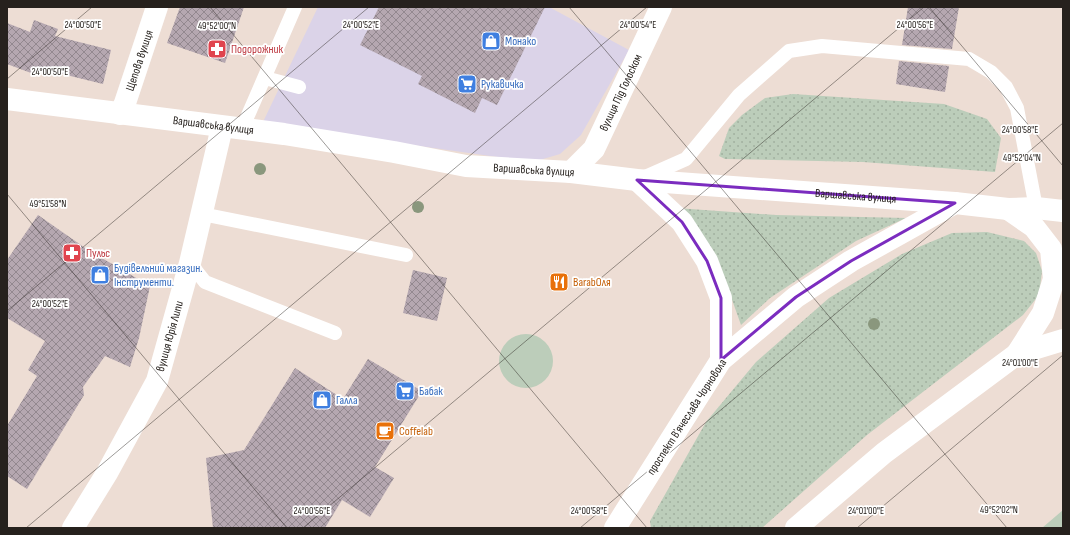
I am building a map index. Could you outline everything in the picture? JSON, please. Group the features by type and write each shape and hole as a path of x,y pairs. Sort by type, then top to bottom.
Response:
{"main road":[{"name":"Щепова вулиця","path":"120,114 125,104 157,7"},
{"name":"вулиця Під Голоском","path":"571,172 594,149 661,7"},
{"name":"Варшавська вулиця","path":"7,99 232,128 394,152 466,166 571,172 637,180 955,203 1008,209 1036,208 1063,211"},
{"name":"вулиця Юрія Липи","path":"73,528 108,473 157,381 202,214 232,128"},
{"path":"637,180 682,222 707,261 721,298 720,360"},
{"name":"проспект Вʼячеслава Чорновола","path":"615,528 720,360 796,297 845,265 955,203"},
{"path":"1008,209 1034,227 1051,249 1054,279 1043,313 1017,354"},
{"path":"796,528 884,453 1017,354 1063,340"}],"lane":[{"path":"232,128 250,115 264,78 296,7"},
{"path":"637,180 686,159 739,95 789,52 822,46 968,59 991,72 1006,87 1017,108 1036,208"},
{"path":"264,78 298,87"},
{"path":"202,214 406,255"},
{"path":"190,263 205,282 335,333"}],"highlighted area":[{"path":"637,180 955,203 851,261 796,297 721,360 721,298 707,261 682,222"}],"shaded area":[{"path":"318,7 549,7 629,50 581,135 560,154 533,162 262,124"}],"green space":[{"path":"793,94 944,104 987,119 1001,138 995,172 863,162 725,159 719,156 729,128 742,115 765,98"},
{"path":"676,208 776,215 906,218 856,241 770,298 741,325 720,266"},
{"path":"987,232 1024,241 1036,253 1042,271 1039,295 1023,315 867,435 762,528 651,528 650,521 706,422 756,362 829,298 902,254 952,233"},
{"path":"521,334 531,334 541,338 549,346 553,356 553,366 549,376 541,384 531,388 521,388 511,384 503,376 499,366 499,356 503,346 511,338"},
{"path":"1063,510 1063,528 1042,528"}],"building":[{"path":"180,7 244,7 225,63 167,43"},
{"path":"379,7 545,7 497,105 482,98 475,113 418,84 422,76 360,45"},
{"path":"908,7 959,7 952,49 902,45"},
{"path":"34,20 58,29 55,36 111,50 103,84 42,69 39,76 7,64 7,23 30,32"},
{"path":"899,61 949,66 945,92 896,84"},
{"path":"38,215 88,250 150,286 139,338 130,367 105,356 83,387 84,395 27,489 7,476 7,426 37,376 28,370 45,341 7,318 7,260"},
{"path":"413,270 447,278 437,321 403,313"},
{"path":"368,359 422,391 375,467 394,478 370,517 342,500 325,528 213,528 206,458 244,450 295,368 343,399"}],"place":[{"name":"Монако","path":"491,41"},
{"name":"Подорожник","path":"217,49"},
{"name":"Рукавичка","path":"467,84"},
{"name":"Пульс","path":"72,253"},
{"name":"Будівельний магазин. Інструменти.","path":"100,275"},
{"name":"BarabОля","path":"559,282"},
{"name":"Бабак","path":"405,391"},
{"name":"Галла","path":"322,400"},
{"name":"Coffelab","path":"385,431"}]}
